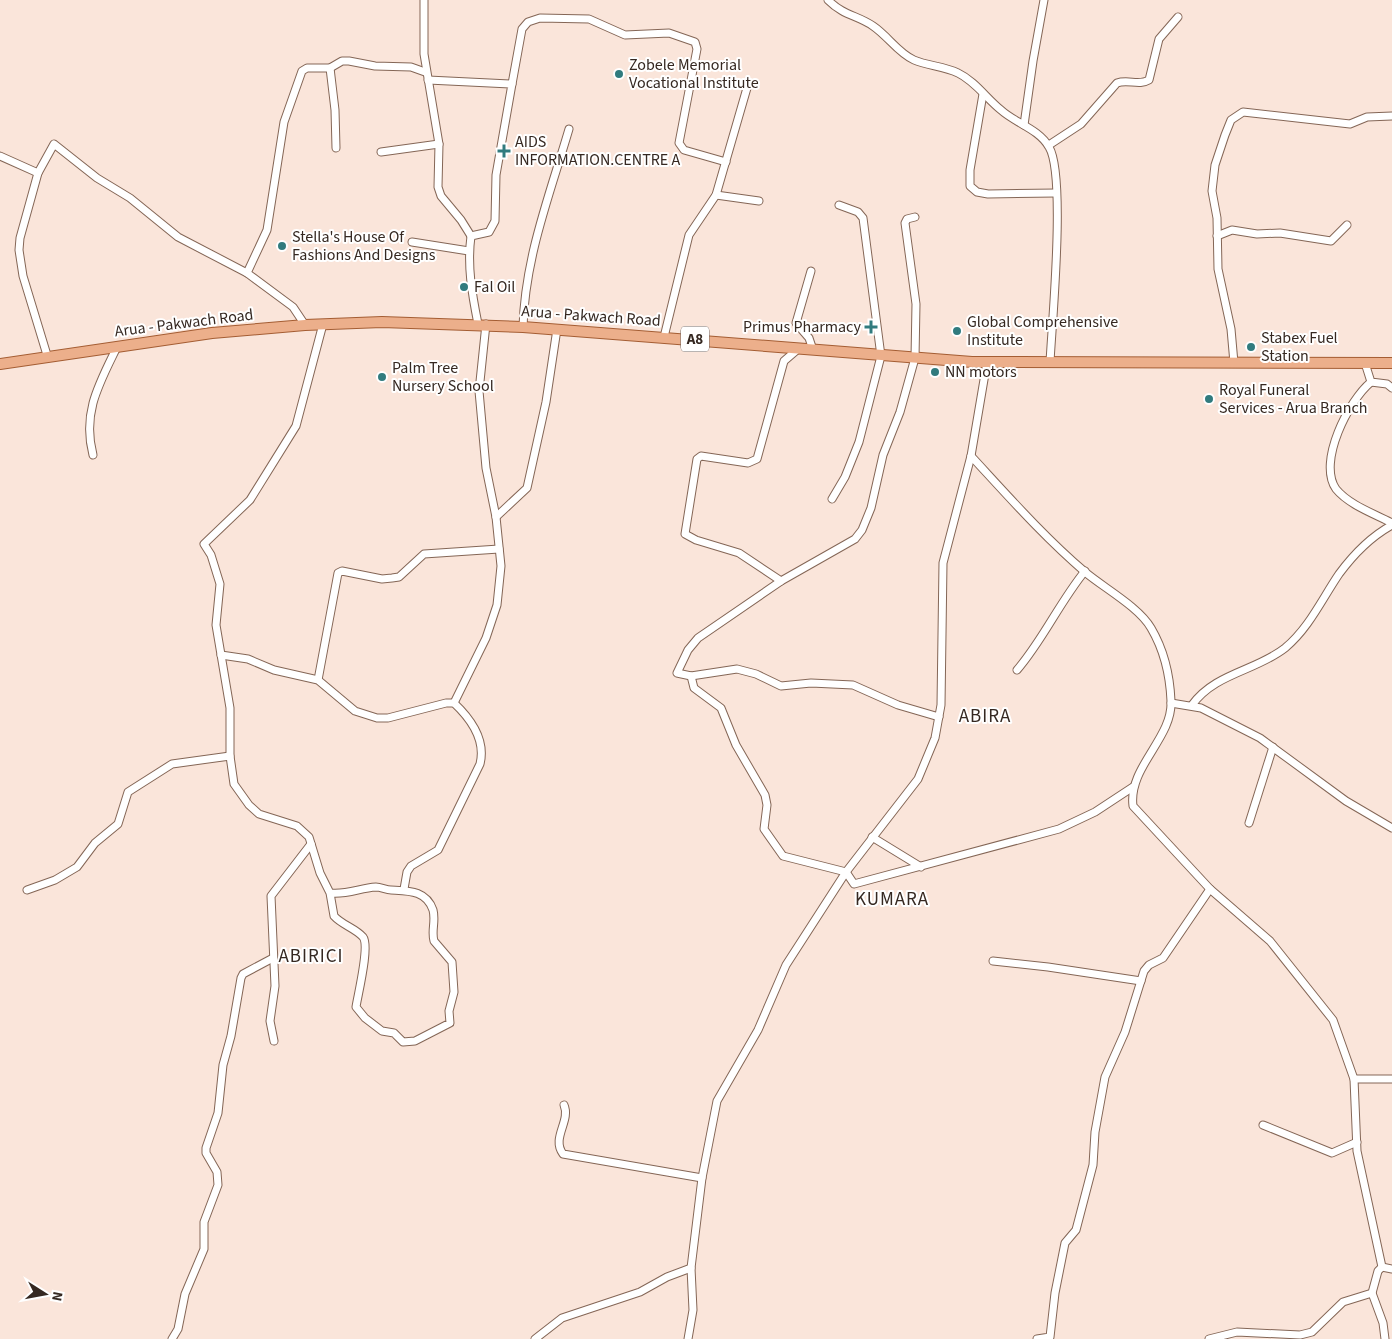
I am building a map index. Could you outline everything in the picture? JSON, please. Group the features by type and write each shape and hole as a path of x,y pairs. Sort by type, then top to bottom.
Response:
{"main road":[{"name":"Arua - Pakwach Road","path":"0,364 47,355 117,347 194,335 305,325 382,322 523,326 881,356 987,362 1392,363"}],"street":[{"path":"424,0 425,72 439,144 439,192 471,236 469,251 470,285 482,324 479,391 486,468 496,517 501,566 497,605 486,638 454,703"},
{"path":"828,0 849,16 872,25 912,59 957,72 970,80 1006,115 1024,125 1049,145 1054,160 1056,193 1056,262 1050,362"},
{"path":"1024,125 1044,0"},
{"path":"1049,145 1081,124 1117,83 1126,81 1142,84 1149,80 1158,39 1178,17"},
{"path":"471,236 489,232 495,221 496,175 522,28 528,22 540,18 589,19 625,35 669,33 695,42 697,49 679,143 684,150 726,162"},
{"path":"247,273 267,230 284,122 302,72 306,68 330,68 342,61 349,61 375,66 411,67 425,72"},
{"path":"330,68 335,110 336,148"},
{"path":"428,80 470,80 512,84"},
{"path":"664,337 688,236 716,195 747,88"},
{"path":"983,94 970,170 970,187 977,192 988,194 1056,193"},
{"path":"1234,363 1231,329 1218,269 1217,218 1212,195 1215,165 1225,136 1236,115 1243,112 1271,114 1350,124 1372,116 1392,116"},
{"path":"523,326 524,296 537,229 569,129"},
{"path":"381,152 439,144"},
{"path":"47,355 23,276 19,250 20,238 38,173 52,146 57,145 97,178 130,198 178,237 247,273 293,306 305,325"},
{"path":"0,156 38,173"},
{"path":"716,195 759,201"},
{"path":"832,499 845,477 859,442 881,356 863,218 858,212 839,205"},
{"path":"915,217 907,219 905,225 916,304 915,358 900,412 884,452 873,500 862,530 846,545 781,581 693,643 677,673 691,676 737,670 756,674 781,686 811,683 853,685 898,705 939,717"},
{"path":"1218,236 1232,230 1257,234 1280,233 1331,241 1347,225"},
{"path":"412,242 469,251"},
{"path":"811,271 796,323 809,338 813,350"},
{"path":"323,324 296,426 250,500 204,542 212,555 220,584 216,624 230,708 230,756 234,784 249,806 267,818 297,826 305,832 330,893 334,916 362,935 365,941 366,952 356,1007 365,1018 382,1031 394,1033 401,1041 408,1042 435,1032 450,1023 449,1011 454,992 452,962 434,941 434,919 431,907 419,894 404,889 392,890 376,887 343,894 330,893"},
{"path":"496,517 527,488 552,368 558,329"},
{"path":"93,455 88,432 92,405 117,347"},
{"path":"781,581 739,553 685,534 698,458 703,456 748,463 756,460 784,361 798,349"},
{"path":"688,1339 693,1310 691,1268 702,1178 718,1099 758,1030 786,965 846,872 918,780 933,745 939,717 943,633 943,569 971,456 987,362"},
{"path":"1365,363 1371,382"},
{"path":"1192,705 1210,687 1273,655 1291,643 1306,626 1340,572 1371,540 1392,524 1346,497 1335,488 1332,477 1332,455 1344,419 1358,394 1371,382 1387,384 1392,388"},
{"path":"971,456 1028,517 1085,571 1139,615 1151,628 1164,658 1171,703 1165,724 1133,787 1134,808 1210,889 1270,941 1323,1006 1339,1033 1354,1079 1357,1142 1367,1202 1382,1268"},
{"path":"318,680 338,572 342,571 382,579 392,578 407,571 424,554 498,549"},
{"path":"1017,670 1038,642 1070,590 1085,571"},
{"path":"221,655 248,659 274,670 318,680 355,711 378,718 388,718 454,703"},
{"path":"691,676 694,688 714,702 724,714 736,746 765,795 767,802 764,829 778,851 783,856 846,872 856,884 1059,829 1095,812 1133,787"},
{"path":"404,889 407,872 411,866 438,850 480,764 482,751 480,736 463,711 454,703"},
{"path":"1171,703 1192,705 1254,734 1346,801 1392,828"},
{"path":"1249,823 1273,747"},
{"path":"27,890 55,880 77,867 95,842 118,824 128,792 179,762 230,756"},
{"path":"872,838 921,867"},
{"path":"274,1041 270,1021 275,986 271,896 311,844"},
{"path":"1037,1339 1050,1337 1055,1293 1065,1243 1076,1230 1093,1165 1095,1132 1104,1084 1142,981 1148,966 1163,958 1210,889"},
{"path":"172,1339 178,1329 185,1294 204,1249 204,1222 218,1185 217,1172 206,1153 206,1148 218,1113 223,1065 241,978 243,974 273,958"},
{"path":"993,961 1142,981"},
{"path":"1354,1079 1392,1079"},
{"path":"564,1105 565,1114 559,1141 563,1154 702,1178"},
{"path":"1263,1126 1332,1153 1357,1142"},
{"path":"535,1339 562,1318 640,1292 666,1278 691,1268"},
{"path":"1385,1339 1383,1323 1372,1293 1378,1271 1382,1268 1392,1269"},
{"path":"1209,1339 1236,1332 1265,1336 1300,1335 1312,1332 1343,1302 1372,1293"}],"place":[{"name":"Zobele Memorial Vocational Institute","path":"619,74"},
{"name":"AIDS INFORMATION.CENTRE A","path":"504,151"},
{"name":"Stella's House Of Fashions And Designs","path":"282,246"},
{"name":"Fal Oil","path":"464,287"},
{"name":"Primus Pharmacy","path":"871,327"},
{"name":"Global Comprehensive Institute","path":"957,331"},
{"name":"Stabex Fuel Station","path":"1251,347"},
{"name":"NN motors","path":"935,372"},
{"name":"Palm Tree Nursery School","path":"382,377"},
{"name":"Royal Funeral Services - Arua Branch","path":"1209,399"}],"district":[{"name":"ABIRA","path":"985,716"},
{"name":"KUMARA","path":"892,899"},
{"name":"ABIRICI","path":"311,956"}]}
